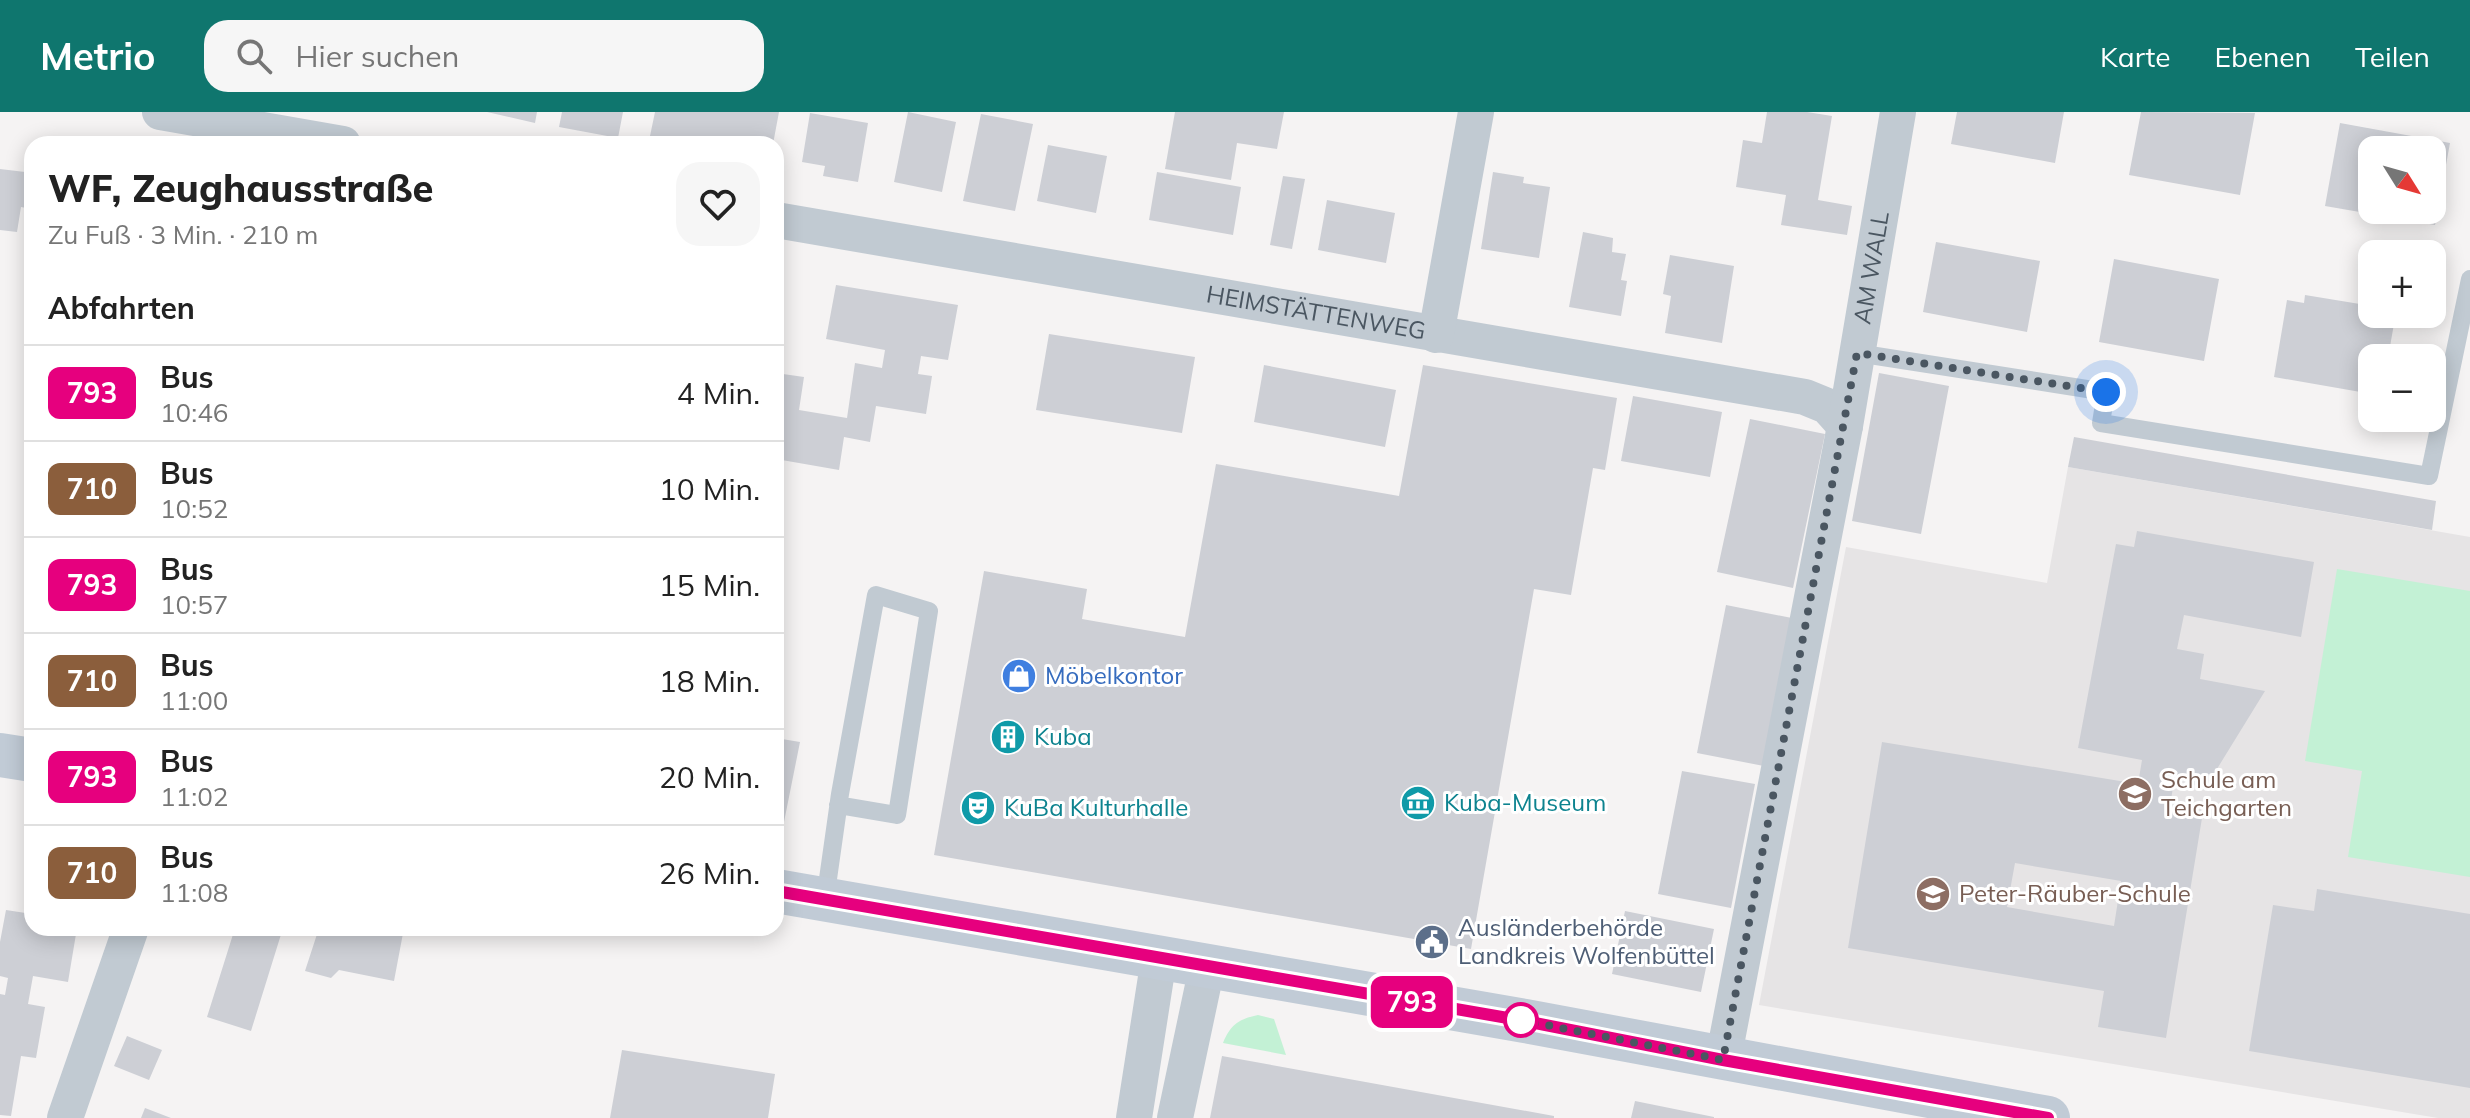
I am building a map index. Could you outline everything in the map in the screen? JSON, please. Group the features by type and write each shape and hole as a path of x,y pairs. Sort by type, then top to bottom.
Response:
{"main road":[{"path":"0,755 24,759"},
{"path":"784,892 1525,1021 2048,1118"}],"street":[{"path":"160,112 297,136"},
{"path":"1436,335 1476,112"},
{"name":"AM WALL","path":"1723,1060 1845,426 1898,112"},
{"name":"HEIMSTÄTTENWEG","path":"784,221 1805,397 1827,406 1845,426"},
{"path":"65,1118 128,936"},
{"path":"1134,1118 1159,958"},
{"path":"1175,1118 1207,967"}],"lane":[{"path":"1857,353 2106,392 2101,423 2429,476 2470,279"},
{"path":"825,900 838,805 876,595 929,611 897,815 838,805"}],"shaded area":[{"name":"Schule am Teichgarten","path":"2068,467 2470,537 2470,1118 2438,1118 1759,1005 1846,547 2047,583"}],"green space":[{"path":"2337,569 2470,591 2470,877 2348,857 2362,771 2305,761"},
{"path":"1258,1015 1274,1019 1286,1055 1223,1043 1236,1023"}],"building":[{"path":"487,112 537,112 535,123"},
{"path":"562,112 623,112 618,136 559,127"},
{"path":"655,112 779,112 774,136 650,136"},
{"path":"908,112 956,122 942,192 894,182"},
{"path":"1175,112 1284,112 1277,149 1237,143 1231,180 1165,169"},
{"path":"1767,112 1807,112 1832,116 1818,200 1852,206 1847,235 1781,225 1786,195 1736,187 1743,140 1762,143"},
{"path":"1957,112 2064,112 2055,163 1951,144"},
{"path":"2141,112 2255,113 2240,195 2129,175"},
{"path":"810,113 868,123 858,182 823,176 825,166 802,162"},
{"path":"981,114 1033,124 1015,211 963,201"},
{"path":"2340,123 2412,136 2358,136 2358,212 2325,206"},
{"path":"2446,142 2450,143 2446,165"},
{"path":"1048,145 1107,156 1096,213 1037,201"},
{"path":"0,169 24,172 24,208 21,207 17,232 0,230"},
{"path":"1157,172 1241,187 1233,235 1149,220"},
{"path":"1493,172 1524,177 1523,183 1550,187 1539,258 1481,249"},
{"path":"1283,176 1305,179 1292,249 1270,245"},
{"path":"1327,200 1395,213 1386,263 1318,250"},
{"path":"1583,232 1613,238 1612,252 1626,254 1621,280 1627,281 1621,316 1569,307"},
{"path":"1936,242 2040,261 2027,332 1923,312"},
{"path":"1670,255 1734,266 1722,343 1665,333 1671,296 1663,294"},
{"path":"2114,259 2219,279 2204,361 2099,342"},
{"path":"836,285 958,305 948,360 921,356 918,374 932,376 926,414 876,406 870,442 844,437 839,470 784,460 784,374 804,377 799,410 847,418 855,363 882,368 885,350 826,339"},
{"path":"2305,295 2358,304 2358,328 2393,328 2390,344 2358,344 2358,392 2274,377 2287,300 2304,303"},
{"path":"1049,334 1195,357 1182,433 1036,410"},
{"path":"1264,365 1396,390 1385,447 1254,422"},
{"path":"1423,365 1617,398 1605,470 1593,468 1571,595 1534,589 1471,949 934,855 984,571 1087,589 1082,619 1185,637 1216,464 1399,496"},
{"path":"1879,373 1949,386 1921,534 1852,521"},
{"path":"1633,396 1722,412 1710,477 1621,461"},
{"path":"1750,419 1825,434 1793,588 1717,572"},
{"path":"2074,437 2436,501 2432,530 2068,467"},
{"name":"Peter-Räuber-Schule","path":"2137,531 2314,562 2301,637 2184,615 2177,649 2204,654 2200,679 2265,691 2204,790 2175,775 2169,812 2202,818 2166,1038 2098,1027 2104,991 1848,948 1882,742 2138,784 2142,760 2078,748 2116,544 2134,547","holes":["2015,863 2121,881 2114,926 2007,907"]},
{"path":"1726,605 1797,619 1769,767 1697,753"},
{"path":"784,739 800,742 784,822"},
{"path":"1682,771 1755,784 1731,908 1658,894"},
{"path":"2317,889 2470,914 2470,1088 2249,1051 2273,905 2314,911"},
{"path":"6,910 24,913 24,936 76,936 68,982 33,976 28,1004 45,1007 36,1058 21,1056 11,1116 0,1115 0,994 5,995 8,978 0,976 0,942"},
{"path":"1625,911 1714,929 1701,992 1612,974"},
{"path":"232,936 281,936 251,1031 207,1017"},
{"path":"316,936 402,936 394,981 339,970 331,978 305,971"},
{"path":"127,1036 162,1050 149,1080 114,1066"},
{"path":"622,1050 775,1074 768,1118 610,1118"},
{"path":"1222,1056 1554,1116 1554,1118 1210,1118"},
{"path":"1635,1101 1714,1117 1714,1118 1631,1118"},
{"path":"145,1108 171,1118 141,1118"}],"bus line":[{"name":"793","path":"784,892 1525,1021 2048,1118"}],"place":[{"name":"Möbelkontor","path":"1019,676"},
{"name":"Kuba","path":"1008,737"},
{"name":"Schule am Teichgarten","path":"2135,794"},
{"name":"Kuba-Museum","path":"1418,803"},
{"name":"KuBa Kulturhalle","path":"978,808"},
{"name":"Peter-Räuber-Schule","path":"1933,894"},
{"name":"Ausländerbehörde Landkreis Wolfenbüttel","path":"1432,942"}],"route":[{"path":"1521,1020 1723,1060 1857,353 2106,392"}]}
